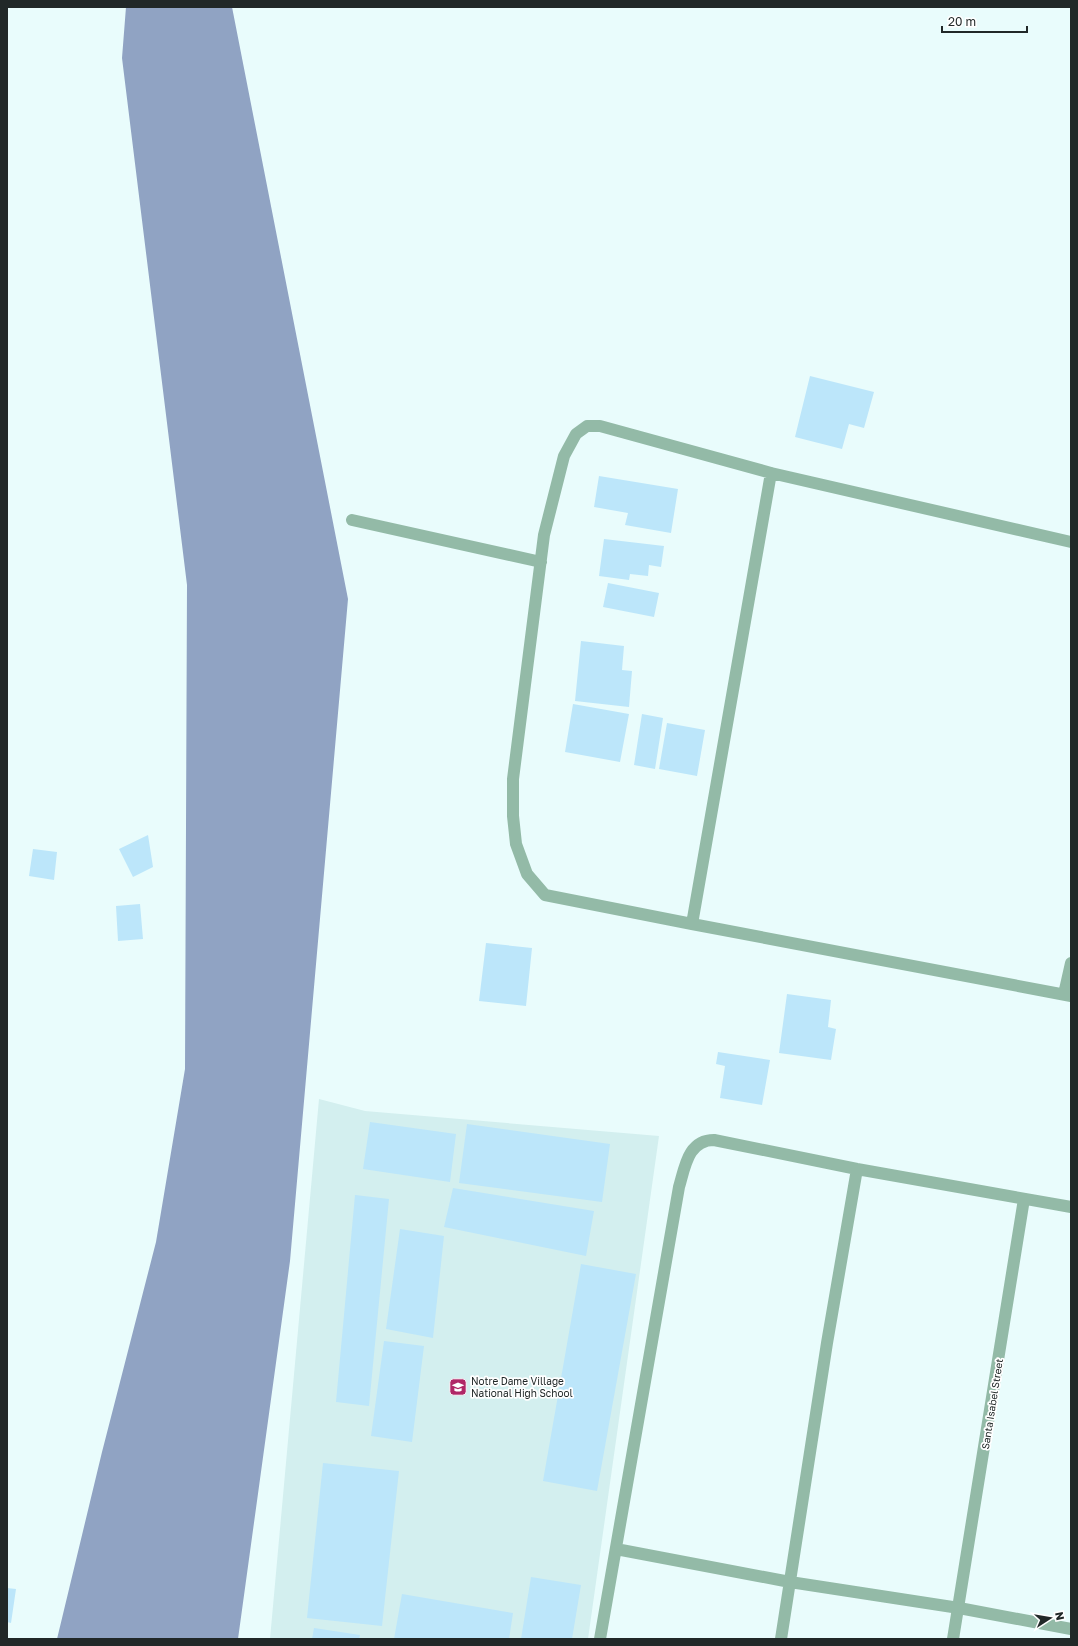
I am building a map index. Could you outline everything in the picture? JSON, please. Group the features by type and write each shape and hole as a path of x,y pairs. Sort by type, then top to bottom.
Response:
{"street":[{"path":"1071,542 771,473 600,426 587,426 576,434 564,456 544,535 513,779 513,816 516,844 527,874 544,895 1068,995 1071,963"},
{"path":"692,924 771,473"},
{"path":"352,520 541,562"},
{"path":"600,1639 679,1187 688,1156 697,1145 706,1140 714,1140 857,1169 1071,1207"},
{"path":"781,1639 827,1343 857,1169"},
{"name":"Santa Isabel Street","path":"953,1639 1024,1199"},
{"path":"616,1549 790,1582 959,1608 1071,1629"}],"shaded area":[{"name":"Notre Dame Village National High School","path":"319,1099 365,1111 659,1136 588,1639 270,1639"}],"water":[{"path":"126,7 232,7 348,599 290,1261 238,1639 57,1639 102,1452 156,1242 185,1069 187,585 122,58"}],"building":[{"path":"810,376 874,392 864,428 849,424 842,449 795,437"},
{"path":"599,476 678,489 671,533 625,525 628,513 594,507"},
{"path":"604,539 664,546 661,567 649,565 648,576 630,574 629,580 599,576"},
{"path":"608,583 659,593 654,617 603,607"},
{"path":"581,641 624,646 622,670 632,671 629,707 575,701"},
{"path":"573,704 629,714 620,762 565,752"},
{"path":"642,714 663,718 655,769 634,765"},
{"path":"667,723 705,730 697,776 659,769"},
{"path":"148,835 153,867 133,877 119,849"},
{"path":"33,849 57,852 54,880 29,876"},
{"path":"140,904 143,939 118,941 116,906"},
{"path":"486,943 532,948 526,1006 479,1001"},
{"path":"787,994 831,1000 828,1027 836,1029 831,1060 779,1053"},
{"path":"718,1052 770,1060 762,1105 720,1098 725,1066 716,1064"},
{"path":"370,1122 456,1134 450,1182 363,1169"},
{"path":"467,1124 610,1144 602,1202 459,1183"},
{"path":"453,1188 594,1211 586,1256 444,1227"},
{"path":"355,1195 389,1199 369,1406 336,1402"},
{"path":"400,1229 444,1236 433,1338 386,1329"},
{"path":"581,1264 636,1274 597,1491 543,1481"},
{"path":"384,1341 424,1346 412,1442 371,1436"},
{"path":"323,1463 399,1471 382,1626 307,1618"},
{"path":"531,1577 581,1585 572,1639 521,1639"},
{"path":"7,1588 16,1589 11,1623 7,1622"},
{"path":"402,1594 513,1613 509,1639 394,1639"},
{"path":"314,1628 360,1635 359,1639 312,1639"}],"place":[{"name":"Notre Dame Village National High School","path":"458,1387"}]}
